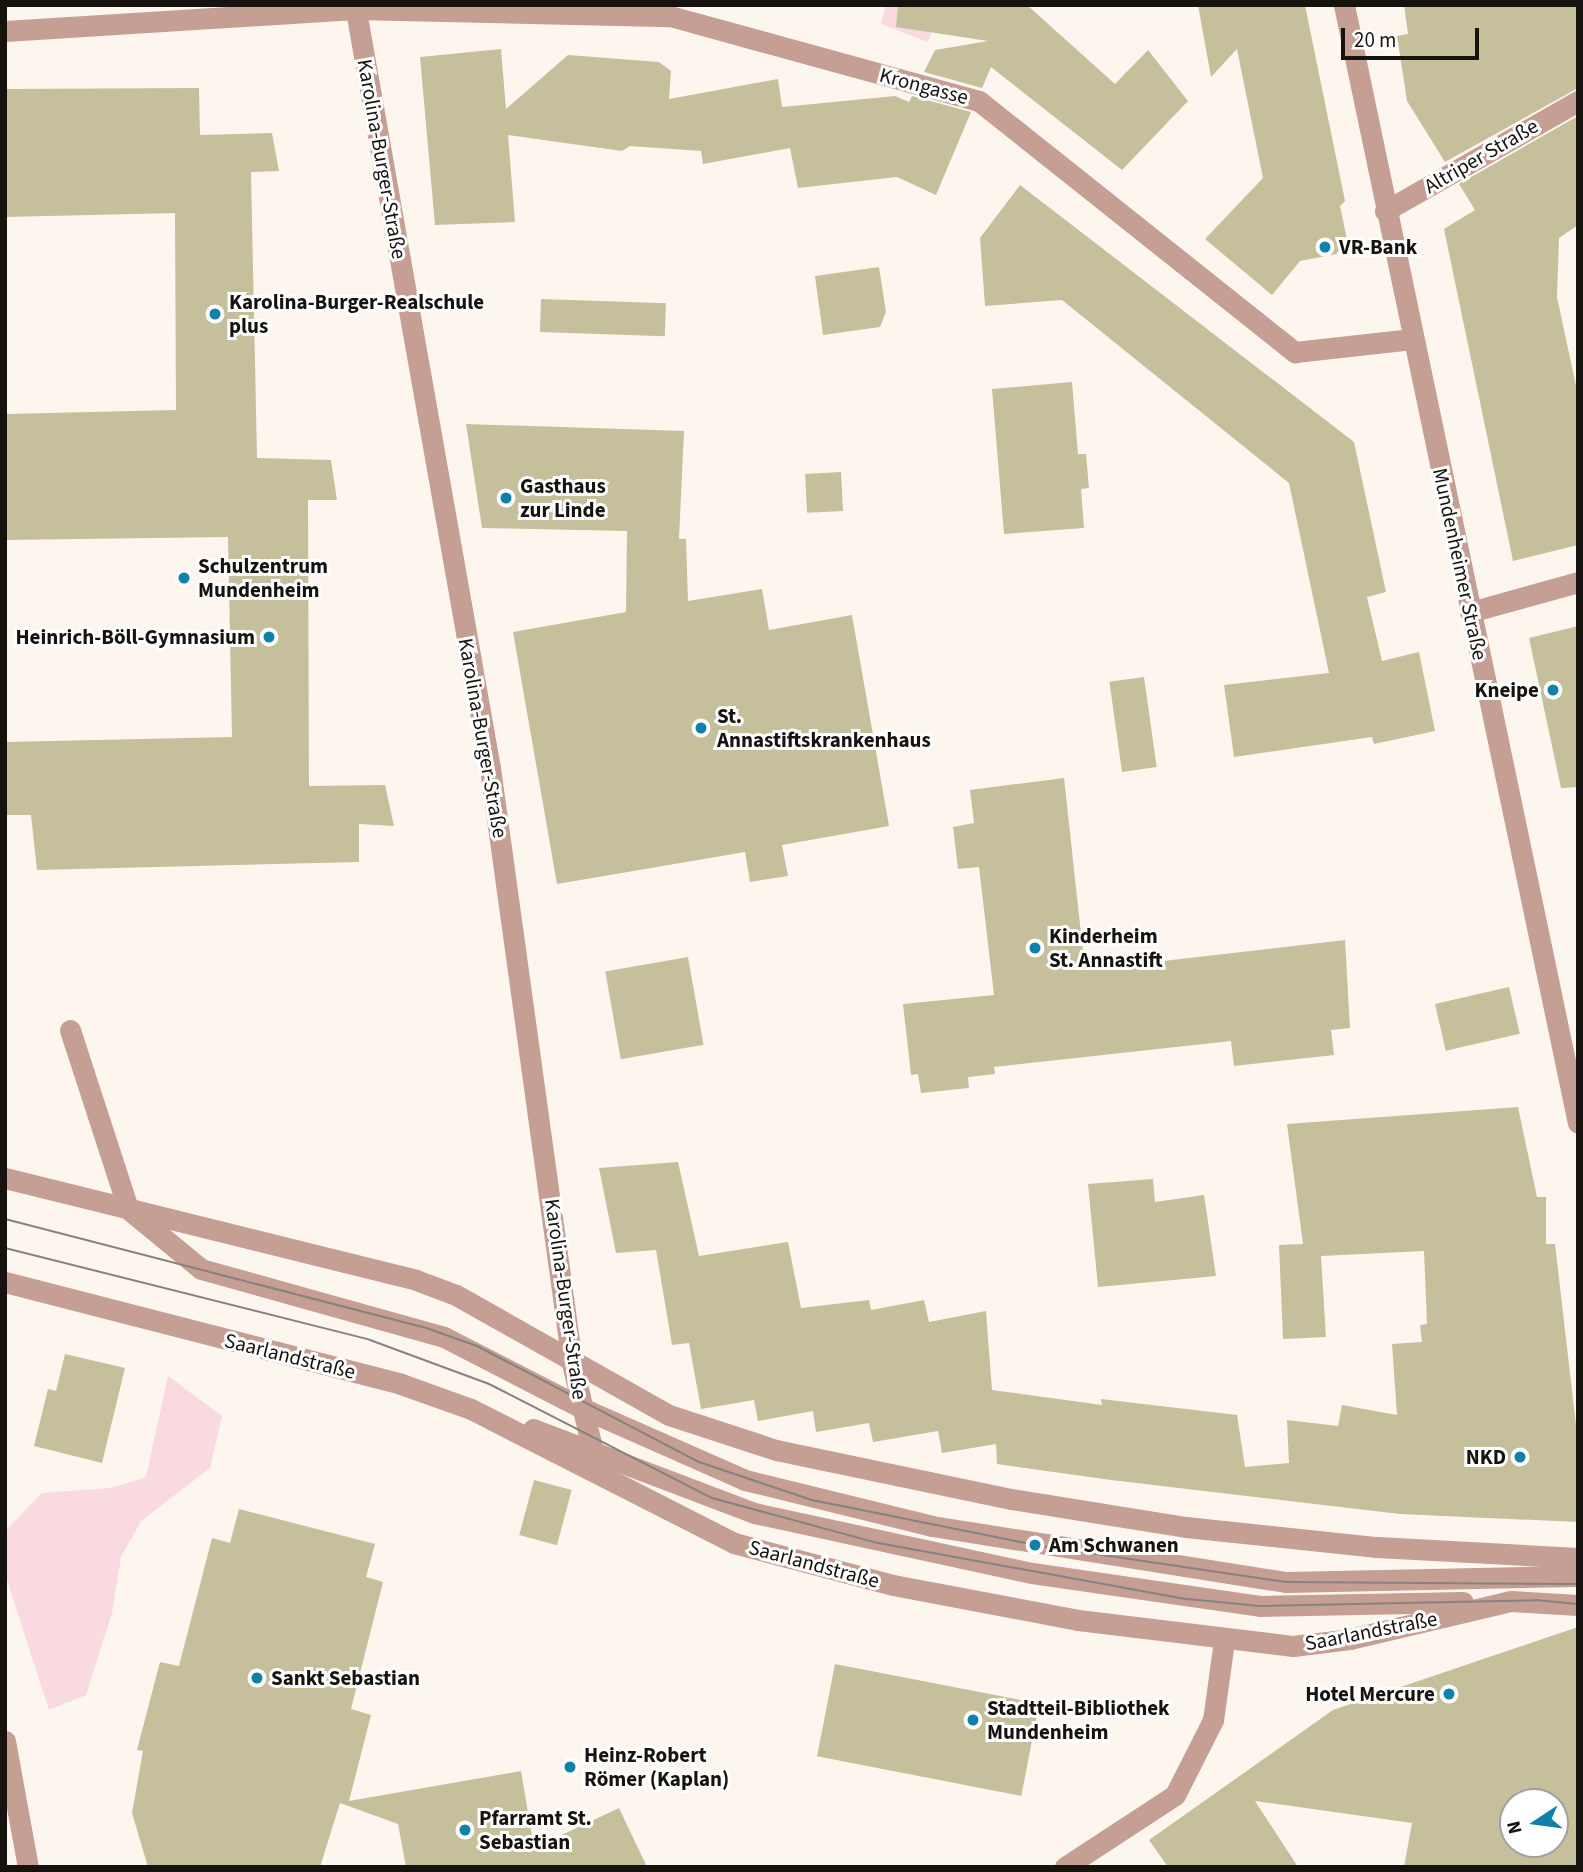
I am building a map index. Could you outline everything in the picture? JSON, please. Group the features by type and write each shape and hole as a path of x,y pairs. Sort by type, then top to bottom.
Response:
{"street":[{"name":"Mundenheimer Straße","path":"1344,5 1469,612 1578,1122"},
{"name":"Krongasse","path":"5,31 355,7 670,11 979,101 1295,352 1412,339"},
{"name":"Karolina-Burger-Straße","path":"355,7 489,768 572,1363 598,1473"},
{"name":"Altriper Straße","path":"1385,211 1578,101"},
{"path":"1469,612 1578,582"},
{"path":"69,1030 128,1209 145,1229 201,1269 444,1337 582,1408 699,1462 785,1493 1035,1545 1332,1584 1578,1576"},
{"path":"5,1178 416,1280 456,1295 572,1363 669,1415 729,1437 1011,1499 1199,1529 1578,1558"},
{"name":"Saarlandstraße","path":"5,1282 401,1384 471,1409 734,1543 788,1561 1018,1609 1224,1641 1316,1646 1511,1601 1578,1605"},
{"path":"471,1409 592,1447 712,1498 789,1523 1174,1597 1311,1608 1511,1601"},
{"path":"1065,1867 1175,1795 1213,1720 1224,1641"},
{"path":"5,1741 28,1867"}],"shaded area":[{"path":"886,5 942,5 928,42 881,24"},
{"path":"168,1376 222,1416 210,1468 141,1521 121,1557 112,1613 86,1695 49,1710 5,1574 5,1531 42,1493 111,1488 146,1477"}],"building":[{"path":"898,5 1027,5 1115,84 1148,50 1188,101 1122,170 991,67 982,88 924,72 935,50 988,41 896,27"},
{"path":"1198,5 1305,5 1345,201 1340,206 1347,239 1336,254 1300,261 1272,295 1205,239 1263,178 1237,49 1211,77"},
{"path":"1404,5 1578,5 1578,88 1445,162 1407,101 1397,36 1408,34"},
{"path":"501,49 506,109 568,55 659,62 671,71 669,99 778,79 782,107 895,96 909,102 912,96 971,112 936,195 897,177 798,188 790,148 703,164 701,151 630,146 622,151 508,135 515,222 435,225 420,57"},
{"path":"199,88 200,135 272,133 279,171 251,172 257,458 331,460 337,500 308,500 309,786 385,785 394,826 359,824 359,862 37,870 31,815 5,815 5,742 232,737 228,537 5,540 5,414 176,410 175,213 5,217 5,89"},
{"path":"1578,116 1578,225 1559,238 1557,297 1578,395 1578,545 1513,561 1444,229 1475,210 1459,184"},
{"path":"1020,185 1354,442 1386,592 1367,597 1382,661 1419,652 1435,731 1374,744 1372,737 1234,757 1224,685 1329,673 1289,483 1062,300 985,306 980,238"},
{"path":"879,267 886,312 880,327 823,335 815,276"},
{"path":"541,299 666,303 665,336 540,332"},
{"path":"1072,382 1078,454 1086,454 1089,488 1081,489 1084,528 1004,534 992,389"},
{"name":"St. Annastiftskrankenhaus","path":"466,424 684,431 679,539 686,539 688,601 762,589 769,630 852,615 889,826 782,845 788,876 750,882 745,852 557,884 513,632 626,612 627,531 482,528"},
{"path":"841,472 843,511 807,513 805,474"},
{"path":"1578,626 1578,787 1561,788 1529,638"},
{"path":"1144,677 1157,767 1122,772 1109,682"},
{"name":"Kinderheim St. Annastift","path":"1064,778 1085,970 1345,940 1350,1028 1331,1030 1334,1055 1234,1066 1231,1041 994,1067 995,1074 968,1077 969,1088 921,1093 918,1074 911,1075 903,1004 994,995 979,867 958,869 953,827 974,823 970,790"},
{"path":"688,957 703,1045 621,1059 605,972"},
{"path":"1509,987 1520,1034 1446,1051 1435,1004"},
{"path":"1518,1107 1537,1197 1546,1197 1546,1244 1555,1244 1578,1442 1578,1522 1400,1514 1111,1480 997,1464 996,1444 942,1453 938,1431 873,1442 869,1423 816,1432 813,1411 758,1421 754,1400 701,1409 689,1343 672,1345 656,1250 616,1253 599,1168 678,1162 699,1256 788,1242 801,1308 869,1300 871,1310 924,1300 929,1322 986,1311 992,1390 1102,1405 1101,1399 1237,1415 1245,1467 1289,1463 1287,1420 1338,1426 1342,1405 1397,1415 1392,1344 1422,1342 1420,1325 1427,1324 1424,1251 1321,1256 1326,1337 1283,1339 1279,1245 1303,1244 1287,1124"},
{"path":"1153,1179 1155,1202 1204,1195 1216,1276 1098,1287 1088,1184"},
{"path":"65,1354 125,1368 102,1463 34,1446 48,1389 56,1391"},
{"path":"534,1480 572,1490 557,1545 519,1535"},
{"name":"Sankt Sebastian","path":"239,1509 375,1544 366,1577 383,1582 351,1709 371,1715 349,1801 521,1771 534,1848 619,1808 647,1867 406,1867 398,1824 340,1803 320,1867 148,1867 132,1813 143,1751 137,1750 160,1662 179,1666 212,1538 230,1543"},
{"path":"1578,1627 1578,1867 1404,1867 1412,1823 1255,1801 1298,1867 1168,1867 1149,1840 1333,1710"},
{"path":"835,1664 1039,1704 1021,1796 817,1756"}],"tram line":[{"path":"5,1219 429,1329 477,1346 699,1462 812,1500 1035,1545 1286,1582 1578,1584"},
{"path":"5,1248 370,1340 489,1384 712,1498 878,1543 1187,1599 1260,1606 1536,1600 1578,1604"}],"place":[{"name":"VR-Bank","path":"1325,247"},
{"name":"Karolina-Burger-Realschule plus","path":"215,314"},
{"name":"Gasthaus zur Linde","path":"506,498"},
{"name":"Schulzentrum Mundenheim","path":"184,578"},
{"name":"Heinrich-Böll-Gymnasium","path":"269,637"},
{"name":"Kneipe","path":"1553,690"},
{"name":"St. Annastiftskrankenhaus","path":"701,728"},
{"name":"Kinderheim St. Annastift","path":"1035,948"},
{"name":"NKD","path":"1520,1457"},
{"name":"Am Schwanen","path":"1035,1545"},
{"name":"Sankt Sebastian","path":"257,1678"},
{"name":"Hotel Mercure","path":"1449,1694"},
{"name":"Stadtteil-Bibliothek Mundenheim","path":"973,1720"},
{"name":"Heinz-Robert Römer (Kaplan)","path":"570,1767"},
{"name":"Pfarramt St. Sebastian","path":"465,1830"}]}
